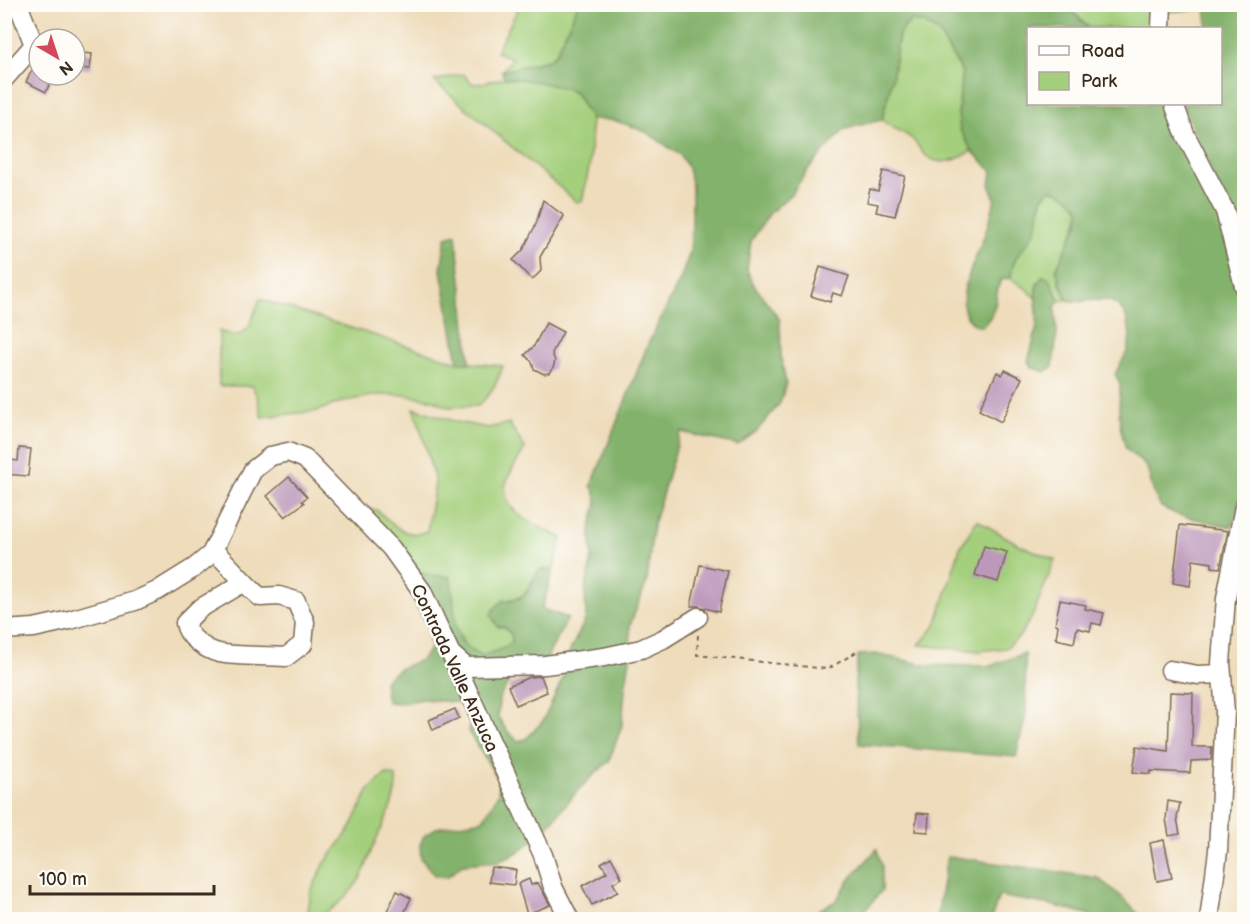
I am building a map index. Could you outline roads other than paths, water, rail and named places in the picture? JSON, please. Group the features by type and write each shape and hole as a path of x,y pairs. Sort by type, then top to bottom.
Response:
{"street":[{"path":"4,79 34,45 18,4"},
{"path":"1161,27 1162,4"},
{"path":"1174,105 1185,134 1225,211 1245,286"},
{"name":"Contrada Valle Anzuca","path":"4,630 34,628 103,611 157,591 194,568 211,554 253,470 271,456 288,452 305,459 391,548 422,591 543,855 553,887 570,920"},
{"path":"1209,920 1219,841 1225,712 1221,674 1226,598 1245,507"},
{"path":"213,550 229,564 243,583 260,597 279,596 296,601 305,622 303,644 286,657 219,653 204,646 186,631 185,623 199,609 243,583"},
{"path":"448,652 466,667 545,665 569,662 641,649 663,639 698,617"},
{"path":"1170,670 1198,675 1221,674"}]}
